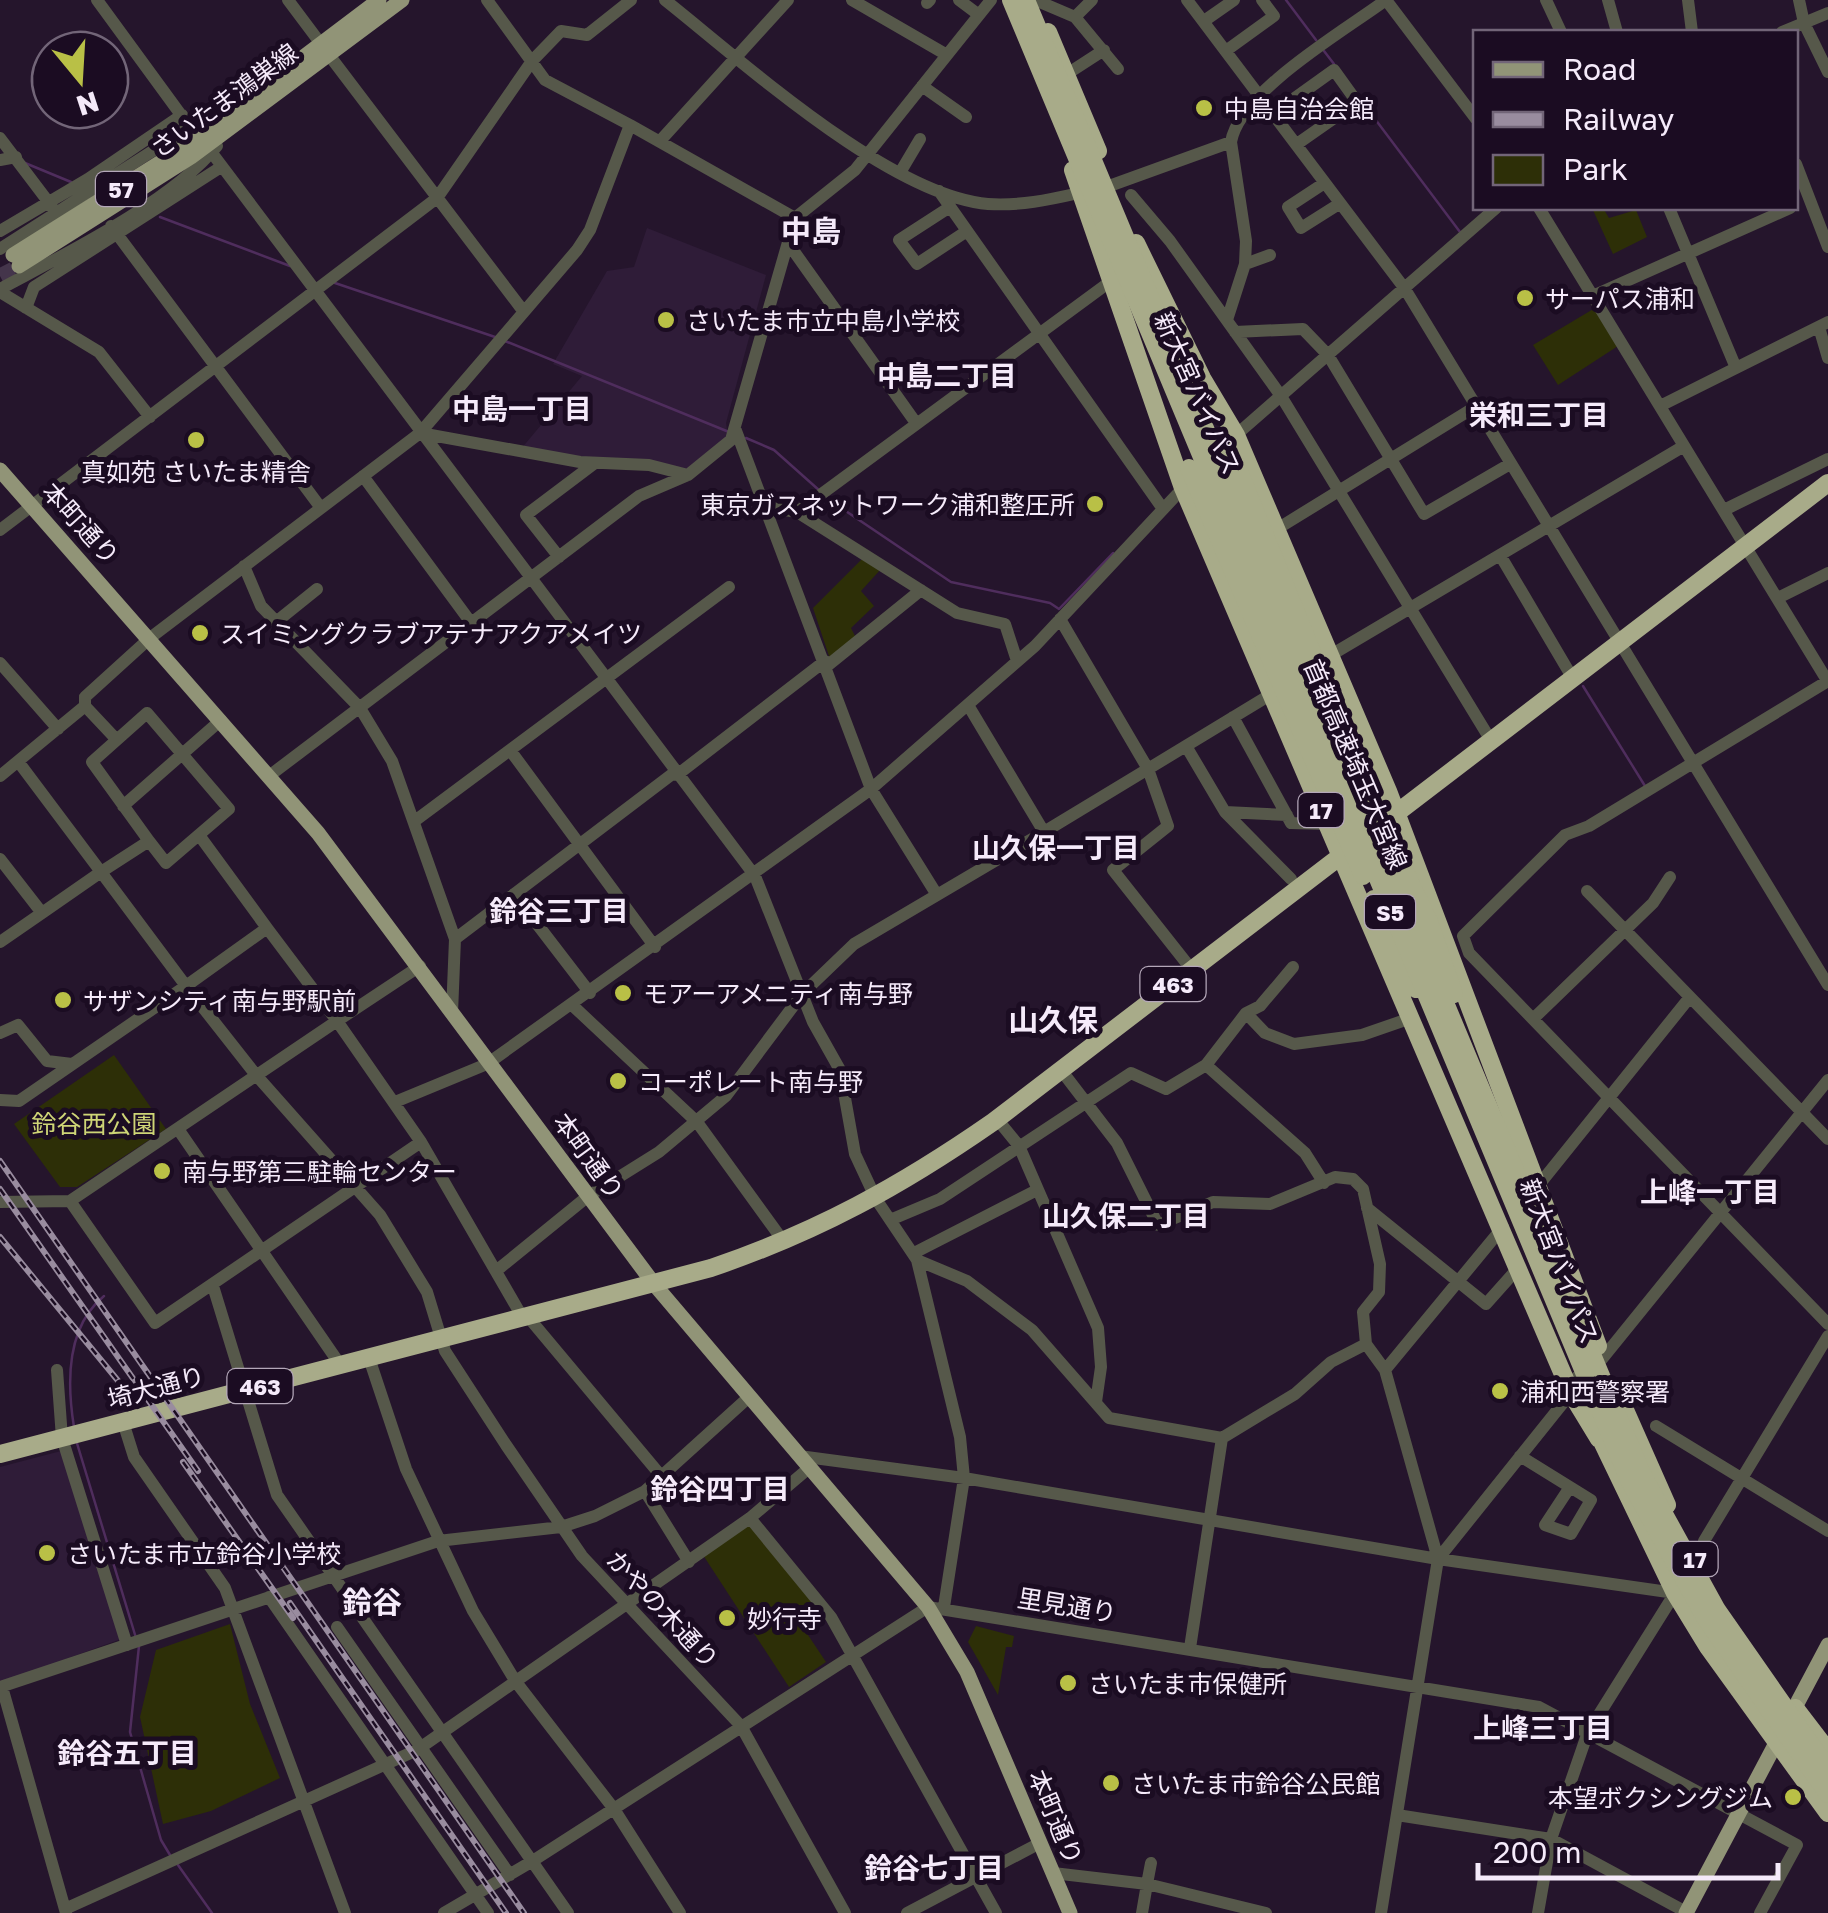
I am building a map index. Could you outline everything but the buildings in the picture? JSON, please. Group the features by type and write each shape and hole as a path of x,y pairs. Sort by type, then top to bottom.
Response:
{"highway":[{"name":"新大宮バイパス","path":"1002,0 1353,804 1112,185 1034,0"},
{"name":"首都高速埼玉大宮線","path":"1011,0 1630,1482 1706,1620 1828,1794"},
{"name":"首都高速埼玉大宮線","path":"1026,0 1642,1474 1668,1528 1751,1664 1828,1770"},
{"name":"17","path":"1073,170 1183,488 1574,1385 1675,1592 1828,1814"},
{"name":"17","path":"1131,234 1277,529 1396,811 1600,1353"},
{"path":"1138,350 1350,849 1419,996 1437,1024"},
{"path":"1233,442 1373,804 1429,922 1564,1283"},
{"name":"463","path":"442,1339 654,1284 784,1242 876,1199 997,1119 1828,483"},
{"name":"新大宮バイパス","path":"1574,1385 1376,858 1673,1518 1720,1605 1828,1750"},
{"name":"埼大通り","path":"0,1454 442,1339"}],"main road":[{"name":"さいたま鴻巣線","path":"10,257 229,123 325,49 379,0"},
{"name":"さいたま鴻巣線","path":"325,49 402,0"},
{"name":"本町通り","path":"0,470 269,776 420,966 487,1064 654,1284 804,1462 936,1607 1070,1913"},
{"path":"1687,1913 1828,1645"}],"street":[{"path":"97,0 190,128"},
{"path":"288,0 524,312"},
{"path":"488,0 545,80 795,218"},
{"path":"0,530 437,198 532,61 561,31 587,35 631,0"},
{"path":"665,0 868,154 939,191 984,204 1028,204 1079,193"},
{"path":"660,142 788,0"},
{"path":"852,0 946,55"},
{"path":"959,0 979,15"},
{"path":"269,776 639,496 688,476 731,440 795,218 868,154 991,0"},
{"path":"1034,0 1075,17 1118,69"},
{"path":"1075,17 1092,0"},
{"path":"1187,0 1405,289 1828,986"},
{"path":"1204,22 1234,0"},
{"path":"1227,50 1274,16 1262,0"},
{"path":"1226,320 1245,264 1246,242 1231,142 1243,112 1260,95 1386,0 1473,115"},
{"path":"1546,0 1560,30"},
{"path":"1608,0 1616,30"},
{"path":"1688,0 1692,30"},
{"path":"1799,0 1804,23 1828,72"},
{"path":"1787,30 1828,12"},
{"path":"1067,74 1104,50"},
{"path":"1274,113 1334,70 1357,102 1297,144"},
{"path":"922,86 966,117"},
{"path":"0,232 182,115"},
{"path":"10,257 58,215 190,128 229,123"},
{"path":"26,308 34,287 115,230 212,152 229,123"},
{"path":"116,739 85,706 84,697 150,638 420,433 590,230 630,124"},
{"path":"0,138 58,215"},
{"path":"901,172 920,138"},
{"path":"1112,185 1231,142"},
{"path":"212,152 326,285 420,433 754,876 802,994 840,1070 855,1154 876,1199 916,1256 960,1437 964,1478 936,1607 853,1654 448,1912"},
{"path":"0,160 16,157"},
{"path":"150,417 99,352 0,290 115,230 221,167"},
{"path":"1798,169 1828,247"},
{"path":"1324,184 1288,206 1301,228 1339,204"},
{"path":"939,191 1164,509"},
{"path":"1130,194 1281,396 1490,739"},
{"path":"1798,204 1809,199"},
{"path":"950,207 899,240 917,264 967,231"},
{"path":"1233,442 1494,210"},
{"path":"1540,210 1828,682 1589,826 1565,835 1463,936 1470,953 1828,1324"},
{"path":"1670,210 1736,368"},
{"path":"1594,295 1784,210"},
{"path":"115,230 321,508"},
{"path":"788,243 916,424"},
{"path":"1245,264 1270,255"},
{"path":"797,512 1110,280"},
{"path":"1660,406 1824,324 1828,358"},
{"path":"1236,332 1303,329 1328,355 1424,514 1510,464"},
{"path":"1277,529 1476,407"},
{"path":"735,428 872,789 937,895"},
{"path":"420,433 595,463 648,465 688,476"},
{"path":"1330,655 1684,446"},
{"path":"1724,510 1828,459"},
{"path":"559,558 526,515 595,463"},
{"path":"363,476 472,624"},
{"path":"395,1102 487,1064 872,789 1017,662 1183,488"},
{"path":"767,506 797,512 956,613 1005,624 1017,662"},
{"path":"1500,556 1572,677"},
{"path":"244,566 261,606 360,708 392,761 455,938 452,1013"},
{"path":"1778,598 1828,572"},
{"path":"416,820 729,587"},
{"path":"276,622 317,589"},
{"path":"455,938 921,590"},
{"path":"1060,619 1148,769 1168,829 1112,870 1192,970"},
{"path":"0,663 58,729"},
{"path":"496,1272 587,1197 696,1122 726,1096 802,994 854,944 1270,695"},
{"path":"968,705 1044,832"},
{"path":"0,776 20,764 85,706"},
{"path":"147,713 182,754 229,810 166,863 92,762 147,713"},
{"path":"1233,717 1291,823 1327,824"},
{"path":"124,806 221,720"},
{"path":"1186,746 1225,812 1291,879"},
{"path":"510,750 655,947"},
{"name":"かやの木通り","path":"20,764 186,986 256,1075 356,1186 414,1266 454,1365 561,1527 741,1726 845,1913"},
{"path":"1225,812 1286,815"},
{"path":"198,835 395,1102 526,1319 662,1477"},
{"path":"0,942 149,841"},
{"path":"0,859 42,913"},
{"path":"1534,1018 1654,903 1670,877"},
{"path":"1587,891 1828,1138"},
{"path":"514,894 590,992"},
{"path":"0,1100 18,1101 46,1084 267,928"},
{"path":"0,1202 70,1201 420,966"},
{"path":"890,1220 940,1199 1130,1073 1166,1089 1206,1065 1246,1013 1260,1006 1293,967"},
{"path":"1538,1186 1690,997"},
{"path":"572,1005 696,1122 784,1242"},
{"path":"1246,1013 1265,1033 1294,1044 1362,1036 1412,1018"},
{"path":"0,1033 14,1024 22,1027 47,1060 46,1084"},
{"path":"47,1060 75,1063"},
{"path":"1206,1065 1305,1153 1324,1182"},
{"path":"1061,1070 1117,1142 1158,1225 1213,1202 1270,1204 1335,1177 1353,1179 1362,1188 1380,1264 1380,1292 1363,1312 1366,1344 1385,1370 1438,1559 1380,1913"},
{"path":"1600,1353 1828,1080"},
{"path":"997,1119 1019,1146 1098,1328 1101,1367 1096,1402"},
{"path":"178,1129 340,1366"},
{"path":"70,1201 154,1323 421,1142"},
{"path":"916,1256 1037,1190"},
{"path":"1367,1208 1486,1304 1520,1267"},
{"path":"1385,1370 1503,1227"},
{"path":"916,1256 966,1280 1032,1330 1109,1418 1222,1438 1295,1394 1331,1362 1366,1344"},
{"path":"212,1286 277,1494 568,1913"},
{"path":"1704,1541 1828,1336"},
{"path":"369,1358 406,1469 438,1540 516,1682 614,1809 680,1913"},
{"path":"57,1370 69,1436 134,1642"},
{"path":"1438,1559 1574,1385"},
{"path":"749,1398 662,1477 620,1505 561,1527 438,1540 1,1687 65,1911 420,1748 750,1518 804,1462 964,1478 1438,1559 1675,1592 1588,1732 1551,1839 1538,1913"},
{"path":"123,1422 134,1457 225,1588 344,1913"},
{"path":"1656,1426 1828,1531"},
{"path":"1190,1648 1222,1438"},
{"path":"1520,1456 1570,1487"},
{"path":"645,1490 689,1562"},
{"path":"750,1518 831,1618 996,1913"},
{"path":"269,1597 488,1913"},
{"name":"里見通り","path":"936,1607 1539,1707 1798,1845 1760,1913"},
{"path":"336,1627 510,1875"},
{"path":"1397,1815 1551,1839 1687,1913"},
{"path":"908,1913 1040,1843"},
{"path":"1142,1913 1151,1864"},
{"path":"1053,1874 1148,1884 1266,1913"}],"shaded area":[{"name":"さいたま市立中島小学校","path":"647,228 766,275 726,423 728,436 685,473 521,449 582,376 553,364 607,271 634,267"},
{"name":"さいたま市立鈴谷小学校","path":"61,1451 121,1639 0,1683 0,1467"}],"green space":[{"path":"1593,210 1604,210 1609,218 1636,210 1647,237 1613,254"},
{"path":"1595,308 1618,346 1558,385 1533,345"},
{"path":"863,558 881,569 861,591 874,606 851,628 857,640 830,659 813,608"},
{"name":"鈴谷西公園","path":"114,1055 166,1129 77,1187 60,1187 14,1124"},
{"path":"747,1522 820,1610 800,1623 826,1662 789,1687 703,1555"},
{"path":"230,1624 250,1704 280,1778 211,1811 163,1824 140,1717 156,1650"},
{"path":"976,1626 1014,1636 1012,1647 1006,1647 998,1695 968,1642"}],"waterway":[{"path":"1286,0 1316,40"},
{"path":"1324,51 1334,64"},
{"path":"1363,103 1460,232"},
{"path":"25,163 71,182"},
{"path":"160,217 290,266"},
{"path":"335,283 498,338"},
{"path":"505,341 729,432"},
{"path":"746,438 774,450 820,491"},
{"path":"825,497 951,582 1050,603 1059,609 1113,553"},
{"path":"1583,686 1645,786"},
{"path":"74,1427 70,1393 72,1357 82,1324 104,1296"},
{"path":"76,1440 136,1638"},
{"path":"139,1646 130,1732 161,1840 170,1855"},
{"path":"178,1865 212,1913"}],"tunnel":[{"path":"0,276 19,266"}],"railway":[{"path":"0,1161 524,1913"},
{"path":"0,1189 198,1471"},
{"path":"0,1237 124,1388"},
{"path":"183,1462 293,1618"},
{"path":"290,1603 506,1913"}],"place":[{"name":"中島自治会館","path":"1204,108"},
{"name":"サーパス浦和","path":"1525,298"},
{"name":"さいたま市立中島小学校","path":"666,320"},
{"name":"真如苑 さいたま精舎","path":"196,440"},
{"name":"東京ガスネットワーク浦和整圧所","path":"1095,504"},
{"name":"スイミングクラブアテナアクアメイツ","path":"200,633"},
{"name":"モアーアメニティ南与野","path":"623,993"},
{"name":"サザンシティ南与野駅前","path":"63,1000"},
{"name":"コーポレート南与野","path":"618,1081"},
{"name":"南与野第三駐輪センター","path":"162,1171"},
{"name":"浦和西警察署","path":"1500,1391"},
{"name":"さいたま市立鈴谷小学校","path":"47,1553"},
{"name":"妙行寺","path":"727,1618"},
{"name":"さいたま市保健所","path":"1068,1683"},
{"name":"さいたま市鈴谷公民館","path":"1111,1783"},
{"name":"本望ボクシングジム","path":"1793,1797"}],"district":[{"name":"中島","path":"811,231"},
{"name":"中島二丁目","path":"947,375"},
{"name":"中島一丁目","path":"522,408"},
{"name":"栄和三丁目","path":"1539,414"},
{"name":"山久保一丁目","path":"1056,847"},
{"name":"鈴谷三丁目","path":"559,910"},
{"name":"山久保","path":"1053,1020"},
{"name":"上峰一丁目","path":"1710,1191"},
{"name":"山久保二丁目","path":"1126,1215"},
{"name":"鈴谷四丁目","path":"720,1488"},
{"name":"鈴谷","path":"372,1602"},
{"name":"上峰三丁目","path":"1543,1727"},
{"name":"鈴谷五丁目","path":"127,1752"},
{"name":"鈴谷七丁目","path":"934,1867"}]}
